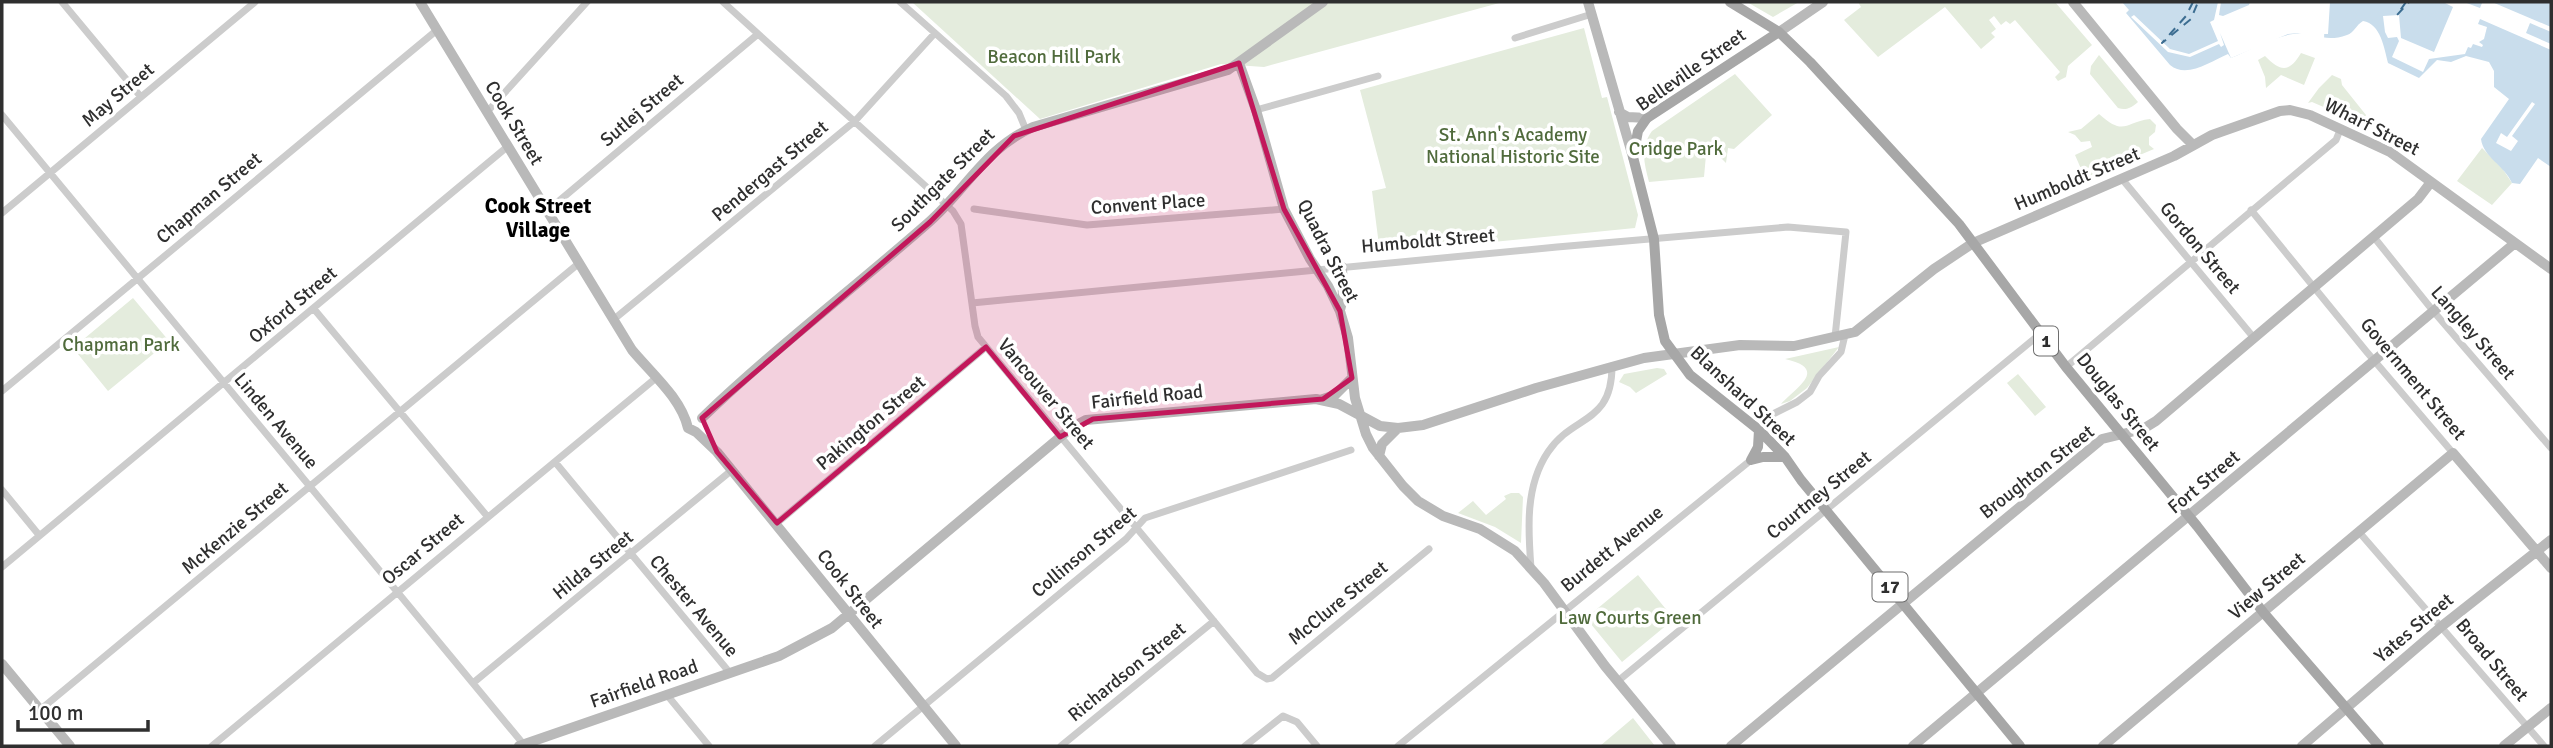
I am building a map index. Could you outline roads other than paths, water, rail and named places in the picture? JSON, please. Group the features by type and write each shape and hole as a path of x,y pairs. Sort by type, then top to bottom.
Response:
{"main road":[{"name":"Douglas Street","path":"1730,2 1779,32 1938,201 2066,367 2263,612 2379,746"},
{"name":"Belleville Street","path":"1633,157 1639,131 1647,118 1779,32"},
{"name":"Blanshard Street","path":"1633,157 1654,239 1659,316 1665,341 1672,354 1690,375 1759,430 1785,457 2020,746"},
{"path":"1751,460 1758,447 1759,430"},
{"path":"1751,460 1785,457"}],"street":[{"path":"62,2 141,97"},
{"name":"May Street","path":"2,213 255,2"},
{"name":"Cook Street","path":"420,2 632,351 696,422 847,615 956,746"},
{"path":"488,112 587,2"},
{"name":"Vancouver Street","path":"723,2 947,204 961,225 976,333 1257,673 1267,679"},
{"path":"900,2 1010,102 1019,113 1026,130"},
{"name":"Southgate Street","path":"696,422 760,364 930,222 990,155 1008,140 1026,130 1228,70 1323,2"},
{"name":"Blanshard Street","path":"1588,2 1633,157"},
{"name":"Belleville Street","path":"1779,32 1823,2"},
{"path":"2073,2 2193,145"},
{"path":"1515,38 1592,15"},
{"name":"Chapman Street","path":"2,391 437,30"},
{"name":"Pendergast Street","path":"613,320 855,121 935,33"},
{"name":"Sutlej Street","path":"547,211 758,34"},
{"name":"Quadra Street","path":"1239,63 1256,110 1284,209 1340,311 1348,338 1359,416 1368,439 1379,456 1418,501 1443,516 1480,529 1515,551 1671,746"},
{"path":"1256,110 1377,76"},
{"name":"Wharf Street","path":"2193,145 2212,135 2280,111 2299,112 2390,152 2551,269"},
{"path":"1619,112 1628,117 1647,118"},
{"name":"Linden Avenue","path":"2,115 523,746"},
{"path":"2066,367 2336,140 2340,130"},
{"name":"Humboldt Street","path":"1973,243 2193,145"},
{"name":"Oxford Street","path":"2,567 507,147"},
{"name":"Gordon Street","path":"2122,178 2254,338"},
{"name":"Broughton Street","path":"1731,746 2102,439 2143,429 2156,421 2417,199 2431,181"},
{"name":"Convent Place","path":"974,209 1087,225 1284,209"},
{"name":"Government Street","path":"2251,210 2375,361 2551,566"},
{"name":"Humboldt Street","path":"972,303 1788,227 1846,232 1845,335"},
{"name":"Langley Street","path":"2373,236 2434,312 2551,448"},
{"path":"1759,430 1773,414 1810,393 1819,376 1840,352 1845,335 1973,243"},
{"name":"Fort Street","path":"1913,746 2515,243"},
{"name":"McKenzie Street","path":"40,710 578,264"},
{"path":"1340,311 1343,299 1342,267"},
{"path":"314,309 486,516"},
{"name":"Courtney Street","path":"1618,681 2040,334"},
{"name":"Fairfield Road","path":"523,746 791,652 832,628 1079,423 1093,419 1307,399 1339,404 1376,425 1398,428 1439,420 1612,366 1672,354 1740,345 1794,346 1845,335"},
{"name":"Pakington Street","path":"776,523 986,347"},
{"path":"1531,568 1529,512 1540,465 1556,442 1605,402 1612,383 1612,366"},
{"path":"1324,400 1335,395 1352,377"},
{"name":"Oscar Street","path":"212,746 486,516 656,378"},
{"path":"1379,456 1382,444 1398,428"},
{"name":"Collinson Street","path":"875,746 1126,539 1150,516 1351,450"},
{"name":"View Street","path":"2103,746 2453,453"},
{"name":"Burdett Avenue","path":"1398,746 1751,460"},
{"name":"Chester Avenue","path":"555,462 730,673"},
{"name":"Hilda Street","path":"473,683 732,470"},
{"path":"2,490 39,535"},
{"name":"Broad Street","path":"2359,531 2544,746"},
{"path":"2551,542 2551,566"},
{"name":"Yates Street","path":"2302,746 2442,626 2551,542"},
{"name":"McClure Street","path":"1267,679 1278,673 1429,549"},
{"name":"Richardson Street","path":"1061,746 1214,621"},
{"path":"2,664 71,746"},
{"path":"667,695 709,746"},
{"path":"2504,746 2551,708"},
{"path":"1245,746 1280,717 1288,717 1297,722 1317,746"}],"water":[{"path":"2122,2 2551,2 2551,167 2538,158 2520,184 2512,183 2486,151 2481,139 2509,99 2494,87 2494,71 2489,62 2466,56 2451,62 2437,60 2419,78 2388,63 2378,32 2363,21 2347,35 2324,38 2300,33 2285,36 2231,58 2228,54 2191,70 2177,69 2170,65 2126,13 2129,10"}],"district":[{"name":"Cook Street Village","path":"538,218"}],"park label":[{"name":"Beacon Hill Park","path":"1054,57"},
{"name":"St. Ann's Academy National Historic Site","path":"1513,146"},
{"name":"Cridge Park","path":"1676,149"},
{"name":"Chapman Park","path":"121,345"},
{"name":"Law Courts Green","path":"1630,618"}]}
